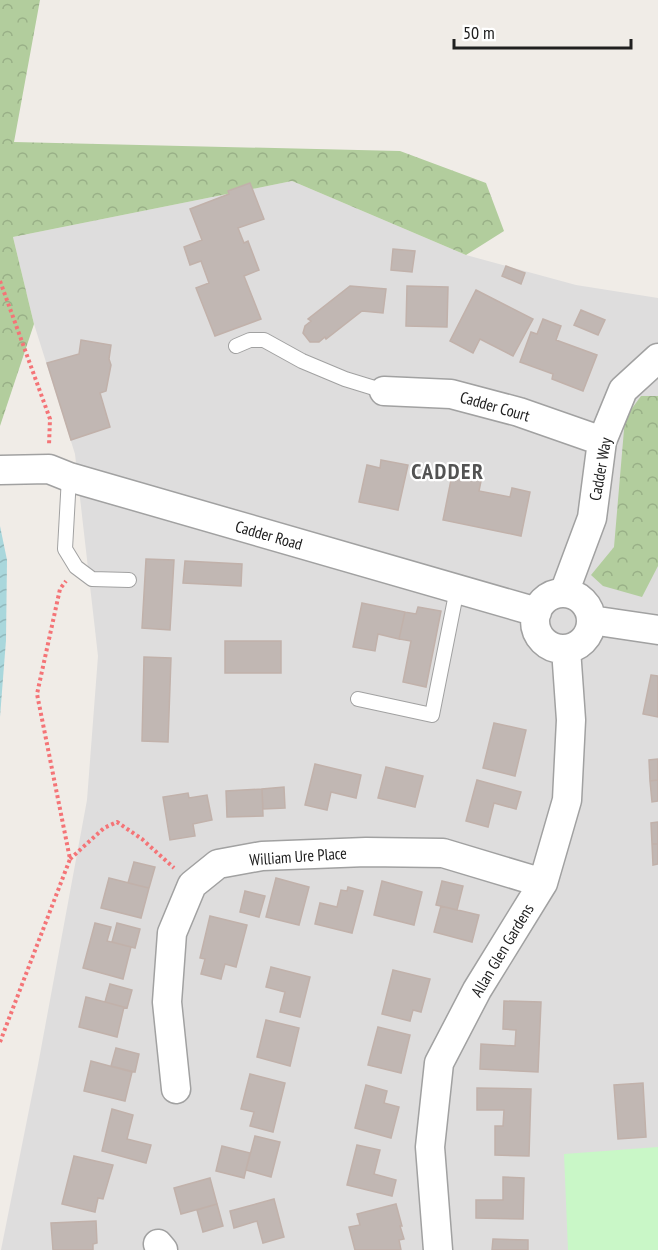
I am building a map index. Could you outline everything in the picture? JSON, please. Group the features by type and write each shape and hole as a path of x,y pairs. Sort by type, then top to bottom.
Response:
{"street":[{"name":"Cadder Way","path":"564,593 592,518 602,441 623,390 658,358"},
{"name":"Cadder Court","path":"384,391 451,394 519,412 602,441"},
{"name":"Cadder Road","path":"3,469 59,473 537,612"},
{"path":"555,594 572,594 580,598 590,612 591,620 587,636 574,647 566,649 548,644 537,631 537,612 547,598 555,594"},
{"path":"591,620 658,630"},
{"name":"Allan Glen Gardens","path":"438,1250 430,1147 439,1063 477,990 543,883 567,800 571,720 566,649"},
{"name":"William Ure Place","path":"176,1089 167,1002 172,933 192,885 218,864 262,856 366,852 443,853 543,883"}],"lane":[{"path":"236,346 250,340 264,340 302,361 345,379 384,391"},
{"path":"59,473 65,549 76,567 93,579 129,580"},
{"path":"358,699 432,715 457,590"}],"path":[{"path":"0,280 50,419 59,473"},
{"path":"70,859 37,694 60,589 76,567"},
{"path":"0,1042 70,859 105,828 117,822 142,839 192,885"}],"shaded area":[{"path":"292,181 466,255 576,285 658,298 658,1250 1,1250 87,800 98,656 75,454 34,324 13,237"}],"green space":[{"path":"0,0 40,0 14,142 400,151 486,183 504,231 466,255 292,181 13,237 34,324 0,426"},
{"path":"641,396 658,396 658,566 642,597 603,586 591,575 614,547 625,418"},
{"path":"658,1147 658,1250 568,1250 564,1154"}],"water":[{"path":"0,526 7,560 6,640 0,717"}],"building":[{"path":"250,183 264,219 238,228 244,243 248,241 259,270 244,276 261,319 215,336 196,288 209,283 201,261 190,265 184,247 202,240 190,209"},
{"path":"393,249 415,251 412,272 391,270"},
{"path":"506,266 525,273 521,284 502,276"},
{"path":"350,286 386,289 383,313 362,311 326,339 325,337 319,342 310,342 303,333 305,326 311,321 308,319"},
{"path":"407,286 448,287 447,327 406,326"},
{"path":"476,290 533,319 513,356 480,339 473,353 450,341"},
{"path":"581,310 605,320 598,335 574,325"},
{"path":"543,319 561,326 556,340 597,355 583,391 552,379 553,374 520,362 531,332 537,334"},
{"path":"81,340 111,345 109,359 111,365 106,391 100,393 110,427 71,440 47,363 79,354"},
{"path":"381,460 408,465 398,510 359,502 367,465 380,468"},
{"path":"453,470 482,476 479,491 510,497 512,488 530,492 521,536 443,520"},
{"path":"146,559 174,560 170,630 142,628"},
{"path":"185,561 242,564 241,586 183,583"},
{"path":"362,603 405,612 399,639 378,634 375,651 353,647"},
{"path":"418,607 441,611 426,687 403,682 411,641 399,639 405,612 416,614"},
{"path":"225,641 281,641 281,673 225,673"},
{"path":"144,657 171,658 168,742 142,741"},
{"path":"651,675 658,676 658,717 643,714"},
{"path":"494,723 526,730 515,776 483,768"},
{"path":"658,759 658,780 650,781 649,760"},
{"path":"315,764 361,775 356,798 331,792 327,810 305,805"},
{"path":"386,767 423,776 415,807 378,798"},
{"path":"477,780 521,792 516,809 494,803 488,827 466,821"},
{"path":"658,780 658,801 652,802 650,781"},
{"path":"284,787 285,808 263,809 262,789"},
{"path":"262,789 263,816 227,817 226,791"},
{"path":"188,793 189,798 207,795 212,820 193,824 195,836 170,840 163,797"},
{"path":"658,822 658,844 652,844 651,823"},
{"path":"652,844 658,844 658,864 653,865"},
{"path":"134,862 155,867 149,888 128,883"},
{"path":"109,878 149,888 141,918 101,908"},
{"path":"276,878 309,887 299,925 266,917"},
{"path":"382,881 422,892 414,925 374,915"},
{"path":"442,881 463,886 457,910 436,905"},
{"path":"348,887 363,891 352,933 315,924 320,903 337,907 341,890 347,891"},
{"path":"245,891 265,896 259,917 240,912"},
{"path":"441,906 479,915 472,942 434,932"},
{"path":"210,916 247,925 236,967 225,964 221,979 201,974 205,959 200,958"},
{"path":"95,923 111,927 107,941 131,947 123,979 83,968"},
{"path":"117,923 140,929 135,948 112,942"},
{"path":"271,967 310,977 300,1017 280,1012 285,992 266,987"},
{"path":"393,970 430,979 421,1012 413,1010 410,1021 382,1014"},
{"path":"110,984 132,990 127,1008 105,1002"},
{"path":"86,997 124,1007 117,1037 79,1027"},
{"path":"504,1001 541,1002 538,1072 480,1069 481,1044 515,1046 516,1030 503,1029"},
{"path":"266,1020 299,1028 290,1066 257,1057"},
{"path":"378,1027 410,1035 401,1073 368,1065"},
{"path":"116,1048 139,1054 135,1072 111,1066"},
{"path":"91,1061 132,1072 125,1101 84,1091"},
{"path":"250,1074 285,1083 273,1132 250,1126 254,1112 241,1109"},
{"path":"643,1083 646,1137 618,1139 614,1085"},
{"path":"366,1085 387,1091 384,1103 399,1107 391,1138 355,1128"},
{"path":"477,1088 531,1089 529,1156 495,1155 495,1126 503,1126 504,1110 477,1110"},
{"path":"112,1109 133,1115 127,1139 151,1145 146,1163 102,1151"},
{"path":"255,1136 280,1142 271,1177 246,1170"},
{"path":"357,1145 380,1150 374,1174 396,1180 392,1196 347,1185"},
{"path":"222,1146 250,1153 244,1178 216,1171"},
{"path":"74,1156 113,1165 103,1199 98,1198 95,1212 62,1204"},
{"path":"503,1177 524,1178 523,1219 476,1218 476,1200 503,1200"},
{"path":"210,1178 217,1204 181,1214 174,1188"},
{"path":"274,1199 284,1237 263,1243 257,1221 234,1228 230,1211"},
{"path":"217,1204 223,1226 203,1232 197,1210"},
{"path":"396,1204 404,1239 399,1240 401,1250 355,1250 349,1227 360,1225 357,1214"},
{"path":"96,1221 97,1243 93,1244 93,1250 53,1250 51,1223"},
{"path":"493,1239 528,1240 528,1250 492,1250"}],"district":[{"name":"CADDER","path":"448,471"}]}
